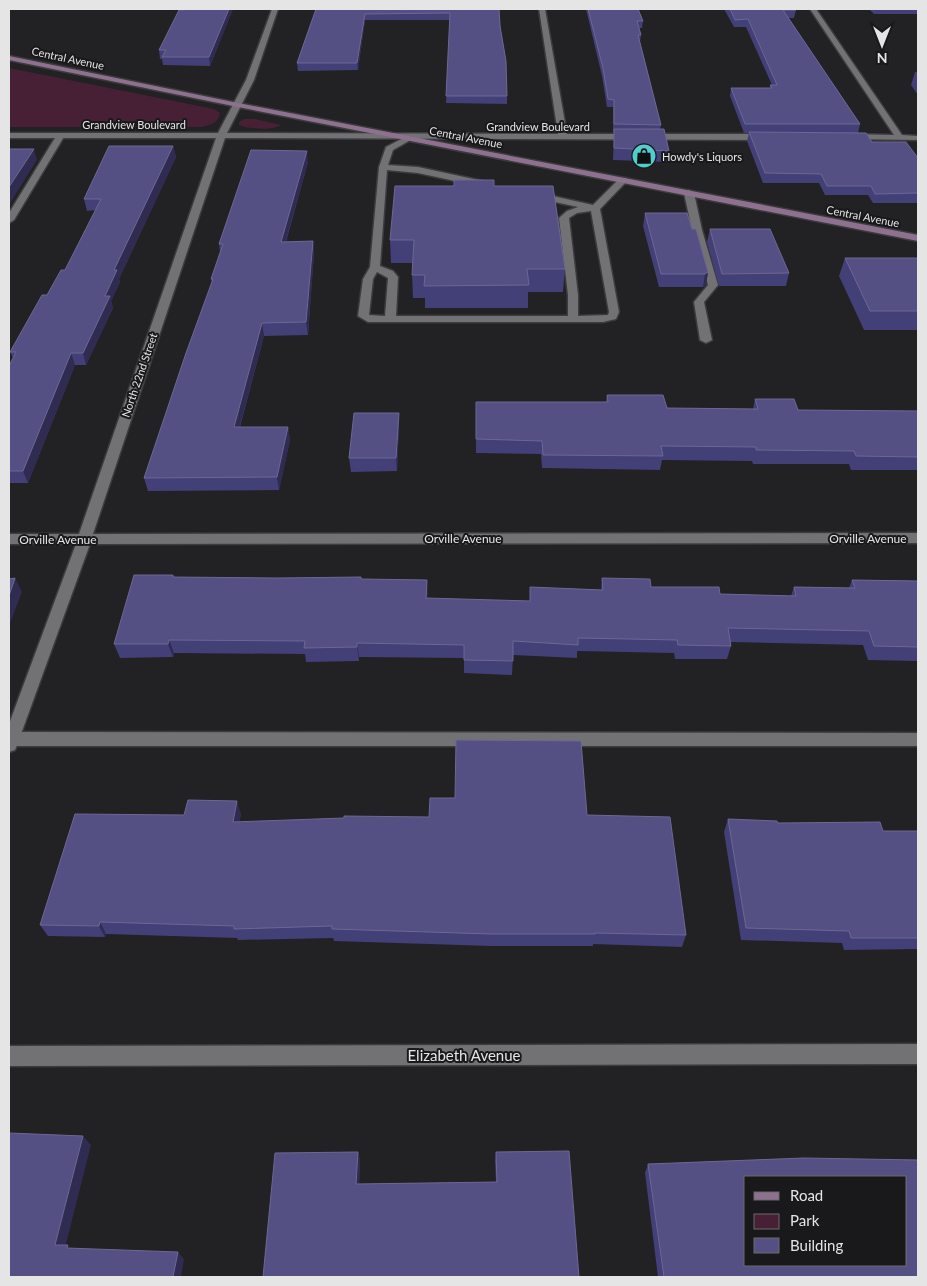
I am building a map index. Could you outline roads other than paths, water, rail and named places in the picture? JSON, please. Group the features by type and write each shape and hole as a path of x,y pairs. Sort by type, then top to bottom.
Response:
{"main road":[{"name":"Central Avenue","path":"9,58 918,238"}],"street":[{"name":"North 22nd Street","path":"10,742 84,538 94,504 216,155 220,136 250,80 275,9"},
{"path":"542,9 563,137"},
{"path":"813,9 900,138"},
{"name":"Grandview Boulevard","path":"9,135 410,138 780,137"},
{"path":"9,220 61,136"},
{"path":"840,137 918,138"},
{"path":"410,138 389,149 383,167 375,267 368,279 363,316 368,319 603,319 612,317 614,312 595,208"},
{"path":"383,167 418,170 493,186"},
{"path":"573,319 571,311 573,295 564,218 566,214 572,212 595,208 623,180"},
{"path":"689,193 697,230 713,285 699,302 706,340"},
{"path":"530,194 595,208"},
{"path":"375,267 389,273 393,277 390,319"},
{"name":"Orville Avenue","path":"9,539 918,538"},
{"path":"10,742 918,740"},
{"name":"Elizabeth Avenue","path":"9,1056 918,1054"}],"place":[{"name":"Howdy's Liquors","path":"644,156"}]}
